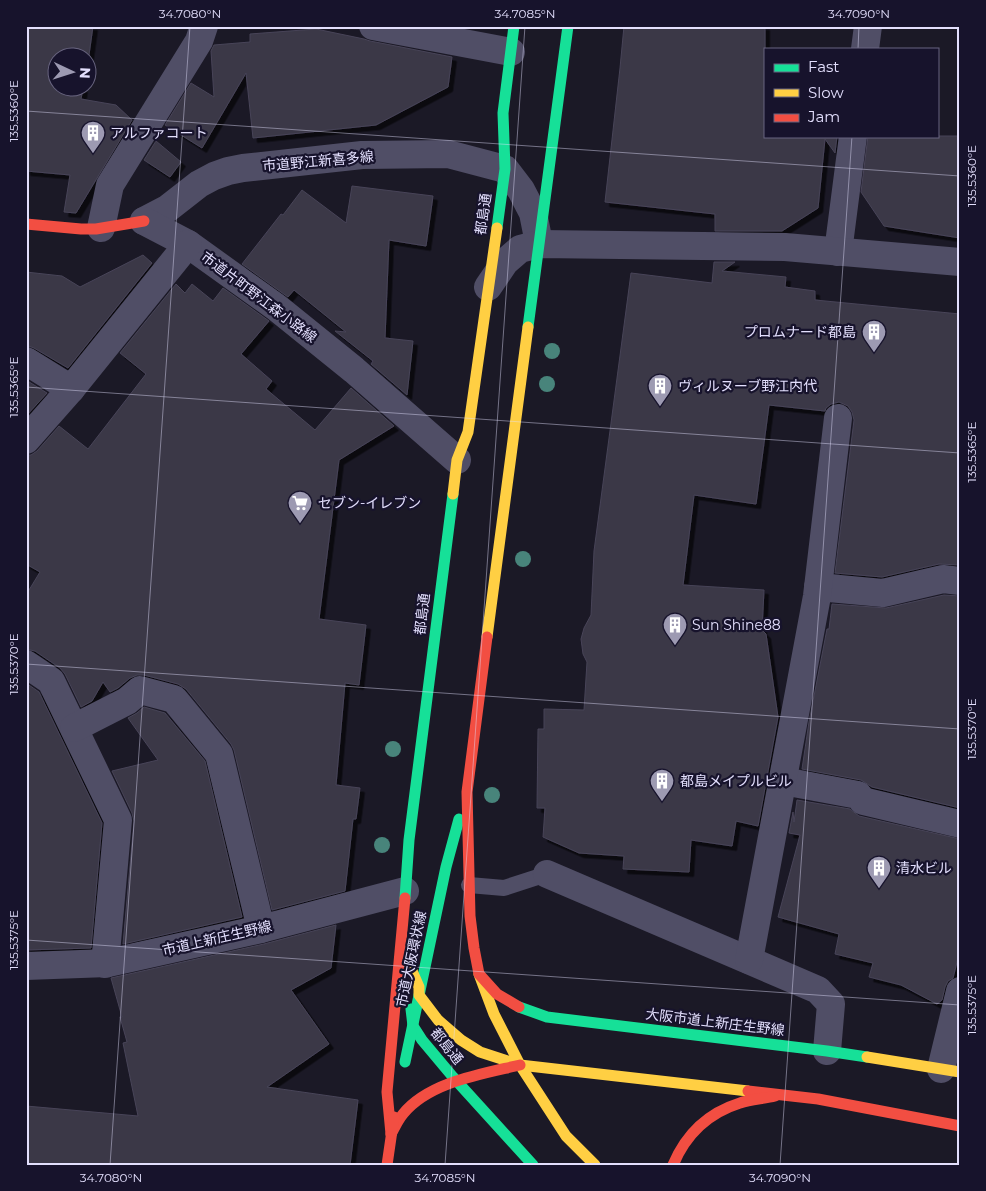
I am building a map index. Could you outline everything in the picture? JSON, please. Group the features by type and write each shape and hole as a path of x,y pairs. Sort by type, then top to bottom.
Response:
{"main road":[{"path":"568,26 467,792 469,885 470,916 479,974 494,1014 520,1065 566,1136 595,1165"},
{"name":"都島通","path":"513,39 503,113 505,169 468,432 457,460 409,840 401,948 406,992 413,1018 413,1026 422,1040 456,1081 533,1165"},
{"path":"26,224 82,229 144,221"},
{"name":"市道大阪環状線","path":"403,1073 446,867 467,792"},
{"path":"401,948 419,987 420,995 438,1020 460,1040 480,1052 520,1065 818,1099 960,1126"},
{"name":"市道大阪環状線","path":"391,1134 387,1092 401,948"},
{"name":"大阪市道上新庄生野線","path":"479,974 496,994 522,1009 546,1017 827,1051 950,1070"},
{"path":"391,1134 407,1109 443,1085 474,1075 520,1065"},
{"name":"市道大阪環状線","path":"387,1165 399,1092"},
{"path":"673,1165 682,1145 697,1127 715,1114 741,1103 781,1095"}],"street":[{"path":"101,228 110,185 199,41 204,26"},
{"path":"372,26 513,39"},
{"path":"865,48 868,26"},
{"path":"838,252 853,138"},
{"name":"市道野江新喜多線","path":"144,221 166,209 199,184 214,176 243,168 362,155 448,154 505,169"},
{"path":"505,169 521,190 533,213 539,244"},
{"name":"市道片町野江森小路線","path":"144,221 188,244 276,307 354,370 457,460"},
{"path":"26,440 71,389 188,244"},
{"path":"488,287 505,262 520,249 539,244 785,247 960,262"},
{"path":"26,361 71,389"},
{"path":"749,960 818,587 838,418"},
{"path":"818,587 883,593 943,579 960,581"},
{"path":"26,664 51,681 118,820 105,964"},
{"path":"74,728 127,701 140,690 174,699 219,754 261,929"},
{"path":"783,781 858,795 863,801 960,824"},
{"path":"547,874 818,990 831,1004 827,1051"},
{"name":"市道上新庄生野線","path":"26,966 105,964 261,929 405,891"},
{"path":"950,1070 960,991"}],"lane":[{"path":"469,885 504,888 547,874"}],"building":[{"path":"26,26 93,26 90,48 48,48 48,98 81,98 116,105 132,120 76,213 64,212 70,175 26,171"},
{"path":"624,26 765,26 764,138 837,138 835,153 825,139 818,208 782,231 715,231 715,214 605,202"},
{"path":"316,29 452,57 448,87 376,125 253,138 246,73 202,148 165,125 191,83 214,97 211,51 214,45 250,42 250,34"},
{"path":"938,136 960,136 960,238 884,226 861,192 868,138 938,138"},
{"path":"156,141 181,162 170,177 144,160"},
{"path":"352,186 433,196 426,246 389,240 385,338 413,341 407,395 371,364 373,361 335,331 346,332 294,290 288,297 242,264 302,190 346,223"},
{"path":"143,255 152,263 68,368 26,345 26,272 62,276 80,287"},
{"path":"714,262 735,262 722,271 786,277 785,287 815,291 815,300 960,314 960,565 939,564 882,577 835,573 854,420 852,412 848,406 839,402 831,404 825,411 769,405 756,504 694,495 683,585 764,590 762,630 766,634 778,717 758,826 736,821 732,846 691,840 689,872 623,869 624,856 579,853 543,837 545,808 537,808 538,729 544,729 544,709 584,710 587,662 583,654 581,639 591,615 594,551 631,273 712,283"},
{"path":"176,284 185,293 192,284 213,301 223,288 269,321 241,354 272,381 266,389 315,430 351,388 394,426 339,460 319,619 366,625 359,685 345,683 336,785 360,788 356,819 353,819 345,891 272,910 234,750 186,689 178,684 144,675 137,675 110,692 103,682 92,701 81,707 65,674 60,668 35,651 26,649 26,595 40,572 26,564 26,455 31,455 37,451 59,426 88,449 146,374 120,353"},
{"path":"26,380 47,393 26,416"},
{"path":"944,595 960,596 960,808 872,787 861,780 802,769 809,722 827,629 829,629 832,604 886,608"},
{"path":"26,683 39,692 102,823 91,948 26,950"},
{"path":"144,707 165,713 205,761 242,917 123,944 134,821 112,771 158,760 128,718"},
{"path":"797,800 850,809 859,816 960,839 960,950 953,978 948,981 942,1000 937,1004 901,985 869,977 873,963 835,954 839,934 778,917 800,835 789,833 793,812 794,822"},
{"path":"336,925 331,968 291,990 329,1044 267,1087 358,1100 350,1165 26,1165 26,1106 138,1116 123,1043 127,1042 111,978 264,944"}],"traffic: fast":[{"path":"497,228 505,169 503,113 514,26"},
{"path":"528,327 568,26"},
{"path":"405,898 409,840 453,494"},
{"path":"405,1062 446,867 459,819"},
{"path":"519,1007 547,1017 867,1057"},
{"path":"411,1009 413,1026 422,1040 533,1165"}],"traffic: slow":[{"path":"453,494 457,460 468,432 497,228"},
{"path":"487,637 528,327"},
{"path":"402,948 419,987 419,995 438,1020 461,1040 480,1052 520,1065 748,1091"},
{"path":"479,974 494,1014 520,1065 566,1136 595,1165"},
{"path":"867,1057 960,1072"}],"traffic: jam":[{"path":"26,224 96,229 144,221"},
{"path":"487,637 467,792 470,916 479,974 497,994 519,1007"},
{"path":"391,1134 387,1092 405,898"},
{"path":"391,1134 403,1114 427,1094 473,1076 520,1065"},
{"path":"748,1091 818,1099 960,1126"},
{"path":"673,1165 691,1134 708,1119 728,1107 775,1096"},
{"path":"387,1165 394,1117"}],"place":[{"name":"アルファコート","path":"93,154"},
{"name":"プロムナード都島","path":"874,353"},
{"name":"ヴィルヌーブ野江内代","path":"660,407"},
{"name":"セブン-イレブン","path":"300,524"},
{"name":"Sun Shine88","path":"675,646"},
{"name":"都島メイプルビル","path":"662,802"},
{"name":"清水ビル","path":"879,889"}]}
